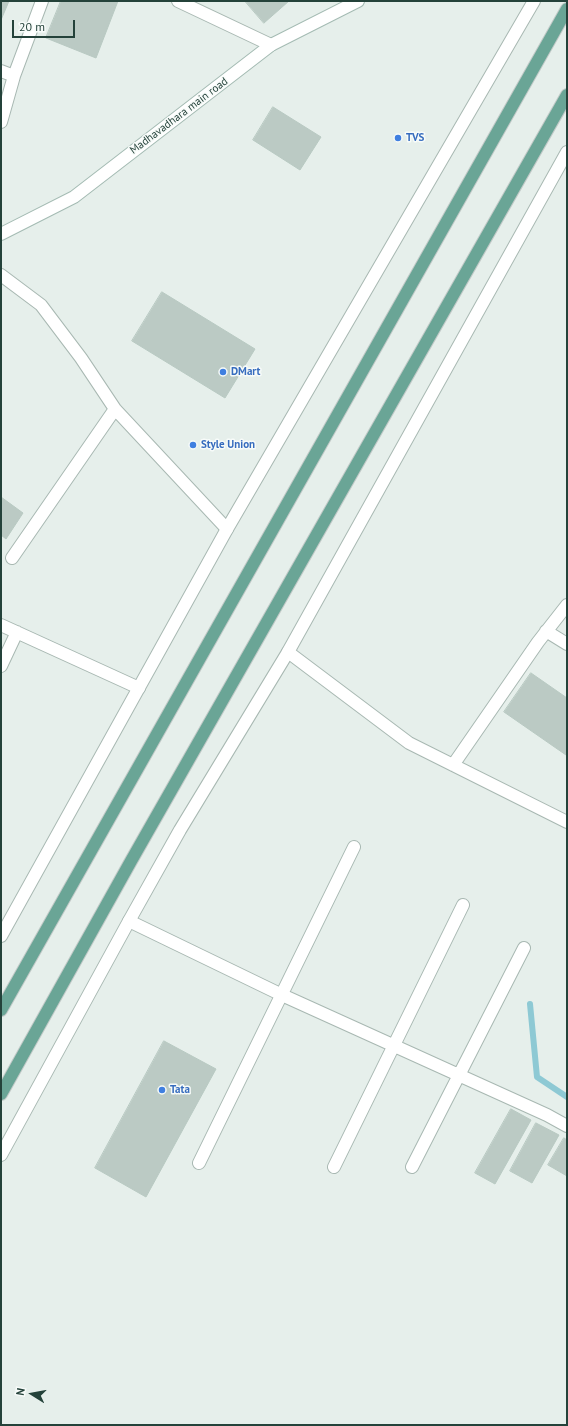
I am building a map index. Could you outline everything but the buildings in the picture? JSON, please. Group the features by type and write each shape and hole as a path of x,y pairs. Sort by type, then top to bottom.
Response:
{"main road":[{"path":"1,1010 567,9"},
{"path":"1,1094 139,847 567,95"}],"street":[{"path":"1,122 14,76 42,1"},
{"name":"Madhavadhara main road","path":"1,234 74,197 271,45 358,1"},
{"path":"1,936 227,529 534,1"},
{"path":"181,2 271,45"},
{"path":"1,71 14,76"},
{"path":"1,1155 180,830 288,652 567,152"},
{"path":"1,275 41,305 63,332 115,408 227,529"},
{"path":"12,558 115,408"},
{"path":"453,765 546,631 567,605"},
{"path":"1,625 139,688"},
{"path":"546,631 567,644"},
{"path":"1,666 17,632"},
{"path":"288,652 409,744 567,822"},
{"path":"199,1163 354,846"},
{"path":"334,1167 395,1046 463,905"},
{"path":"129,921 282,995 567,1126"},
{"path":"412,1167 460,1076 524,948"}],"waterway":[{"path":"530,1004 537,1077 567,1097"}],"place":[{"name":"TVS","path":"398,138"},
{"name":"DMart","path":"223,372"},
{"name":"Style Union","path":"193,445"},
{"name":"Tata","path":"162,1090"}]}
